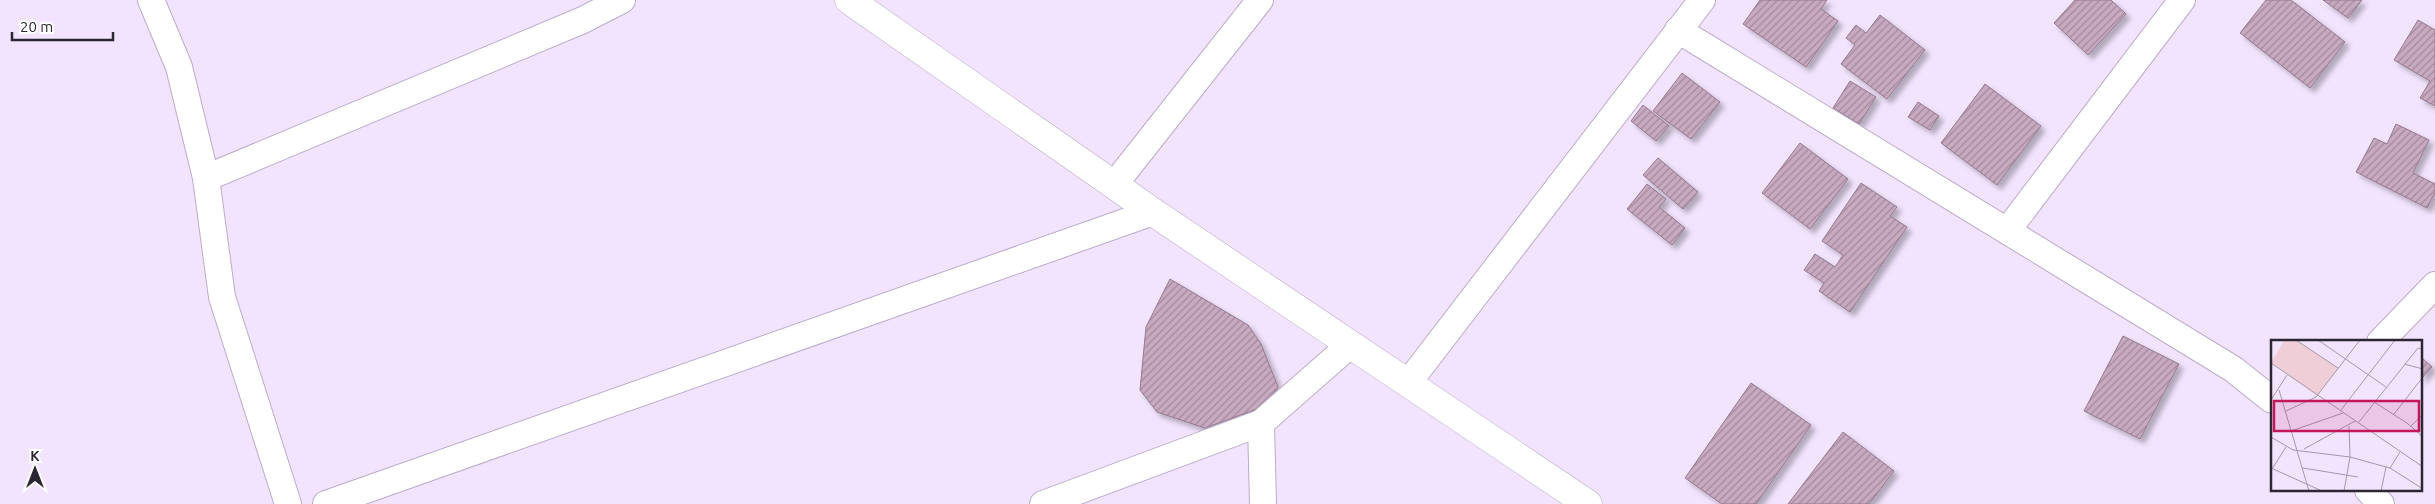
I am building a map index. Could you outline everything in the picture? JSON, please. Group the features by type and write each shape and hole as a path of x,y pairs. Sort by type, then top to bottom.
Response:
{"main road":[{"path":"849,0 1153,212 1588,504"}],"street":[{"path":"151,0 179,67 206,178 222,298 288,504"},
{"path":"206,178 582,20 622,0"},
{"path":"1114,185 1260,0"},
{"path":"1408,383 1702,0"},
{"path":"2007,231 2182,0"},
{"path":"1678,30 2233,369 2271,399"},
{"path":"326,504 1153,212"},
{"path":"2382,340 2435,285"},
{"path":"1043,504 1261,422 1350,345"},
{"path":"1261,422 1263,504"},
{"path":"2370,492 2381,504"}],"building":[{"path":"1760,0 1827,0 1821,9 1838,21 1806,67 1743,24"},
{"path":"2075,0 2111,0 2126,14 2088,55 2054,23"},
{"path":"2266,0 2291,0 2345,42 2310,88 2240,33"},
{"path":"2323,0 2362,0 2348,18"},
{"path":"1880,15 1925,50 1887,99 1841,64 1855,45 1846,38 1856,25 1866,33"},
{"path":"2418,20 2435,30 2435,106 2420,98 2430,81 2394,60"},
{"path":"1682,73 1720,102 1691,139 1653,111"},
{"path":"1850,81 1876,97 1859,124 1833,108"},
{"path":"1985,84 2041,126 1997,185 1941,143"},
{"path":"1918,102 1939,116 1930,130 1908,117"},
{"path":"1643,105 1669,126 1656,141 1631,121"},
{"path":"2396,124 2429,140 2413,173 2435,184 2435,192 2427,208 2356,172 2374,138 2387,144"},
{"path":"1800,143 1848,179 1810,229 1762,193"},
{"path":"1658,158 1698,192 1683,209 1643,175"},
{"path":"1861,183 1897,207 1890,216 1907,227 1850,312 1819,291 1824,283 1804,270 1815,254 1835,267 1843,255 1822,241"},
{"path":"1647,184 1666,199 1659,207 1685,228 1672,245 1627,209"},
{"path":"1170,279 1248,325 1261,344 1278,387 1265,406 1205,428 1157,412 1140,390 1146,327"},
{"path":"2123,336 2179,364 2140,439 2084,411"},
{"path":"2422,358 2432,367 2422,378"},
{"path":"1751,383 1811,425 1756,504 1722,504 1685,478"},
{"path":"1843,432 1894,471 1869,504 1788,504"}]}
